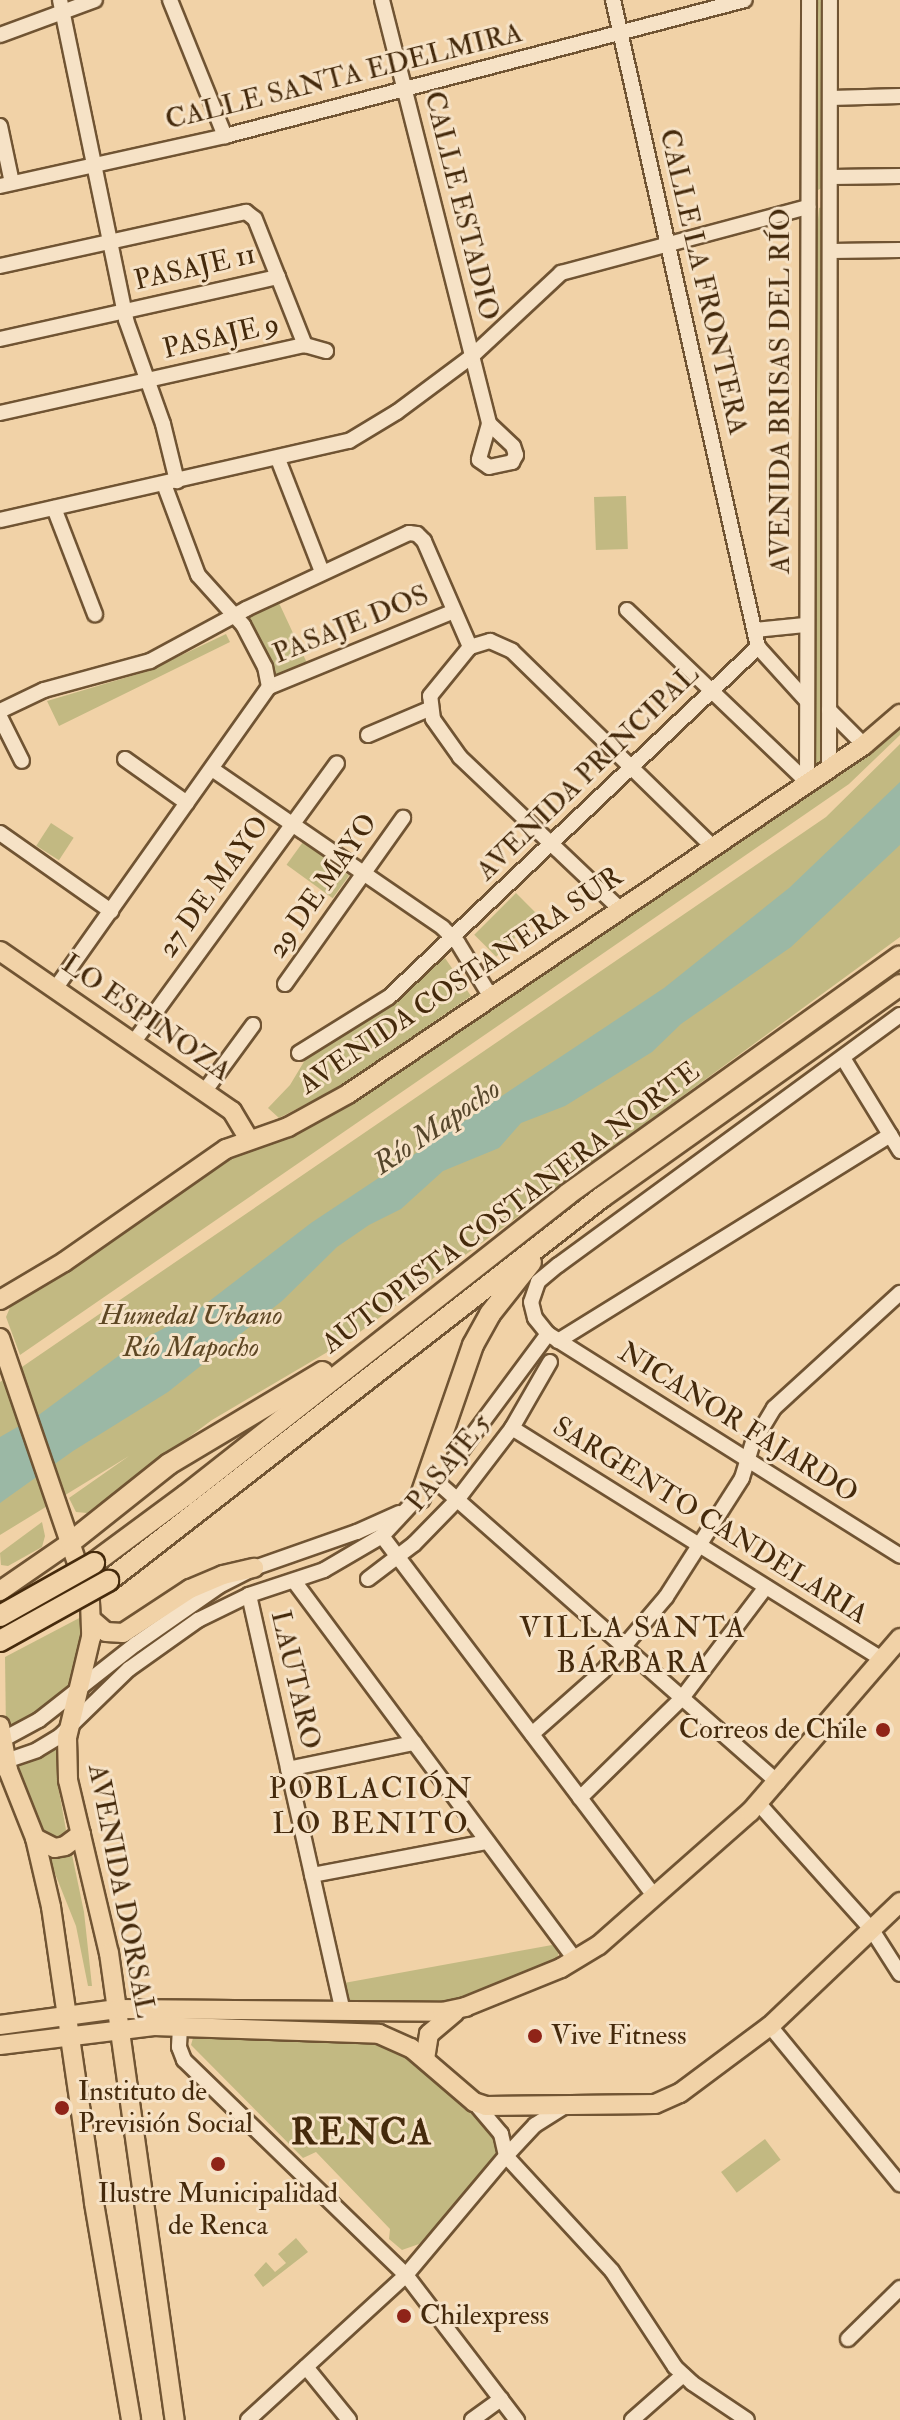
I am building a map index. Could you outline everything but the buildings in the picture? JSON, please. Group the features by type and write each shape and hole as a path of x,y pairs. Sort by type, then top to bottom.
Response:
{"highway":[{"name":"AUTOPISTA COSTANERA NORTE","path":"0,1616 59,1585 129,1538 601,1170 900,956"},
{"name":"AUTOPISTA COSTANERA NORTE","path":"0,1641 73,1604 141,1557 575,1217 900,985"},
{"path":"418,1500 468,1356 483,1324 525,1269 575,1217"},
{"path":"68,1533 169,1464 389,1333"}],"main road":[{"name":"AVENIDA COSTANERA SUR","path":"0,1300 64,1262 226,1149 288,1127 324,1109 864,745 900,714"},
{"name":"LO ESPINOZA","path":"0,951 238,1116 249,1139"},
{"name":"AVENIDA DORSAL","path":"3,1346 86,1586 92,1620 70,1727 68,1780 109,1953 175,2420"},
{"path":"0,1591 68,1533"},
{"path":"92,1620 106,1632 123,1633 190,1589 223,1575 254,1568"},
{"path":"425,2059 426,2040 433,2028 465,2007 575,1960 655,1897 759,1804 900,1638"},
{"path":"0,1736 3,1763 35,1838 51,1907 105,2273 131,2420"},
{"path":"0,1789 26,1815"},
{"path":"35,1838 55,1848 65,1846 81,1834"},
{"path":"0,2045 119,2029 180,2027 379,2034 402,2042 474,2102 495,2107 574,2102 644,2105 672,2098 770,2026 900,1902"},
{"path":"0,2025 117,2009 419,2014 465,2007"}],"street":[{"path":"0,35 62,6 95,0"},
{"path":"170,0 225,136"},
{"name":"CALLE ESTADIO","path":"382,0 489,424"},
{"name":"CALLE LA FRONTERA","path":"613,0 758,647"},
{"name":"CALLE SANTA EDELMIRA","path":"6,184 225,136 745,0"},
{"name":"AVENIDA BRISAS DEL RÍO","path":"807,782 805,625 809,0"},
{"name":"AVENIDA BRISAS DEL RÍO","path":"829,768 830,0"},
{"path":"55,989 269,687 261,658 235,616 201,581 170,482 148,380 124,311 62,6"},
{"path":"831,98 900,96"},
{"path":"0,126 6,184"},
{"path":"832,177 900,176"},
{"path":"0,520 339,445 368,432 472,356 561,273 808,207"},
{"path":"0,266 241,212 250,213 305,345 326,351"},
{"path":"831,251 900,250"},
{"name":"PASAJE 11","path":"0,339 278,277"},
{"name":"PASAJE 9","path":"0,413 305,345"},
{"path":"278,459 322,572"},
{"path":"54,508 95,614"},
{"path":"0,711 44,690 150,661 322,572 404,534 417,534 424,541 470,647"},
{"path":"627,610 807,782"},
{"name":"PASAJE DOS","path":"269,687 454,611"},
{"path":"755,630 805,625"},
{"path":"620,909 451,748 429,709 430,696 470,647 490,641 508,647 712,846"},
{"path":"758,647 806,700"},
{"name":"AVENIDA PRINCIPAL","path":"299,1053 389,997 758,647"},
{"path":"368,735 429,709"},
{"path":"829,710 864,745"},
{"path":"0,717 22,761"},
{"path":"125,759 187,803"},
{"name":"27 DE MAYO","path":"133,1043 337,763"},
{"path":"212,769 454,938 491,997"},
{"name":"29 DE MAYO","path":"285,984 403,818"},
{"path":"0,833 111,911"},
{"path":"553,1337 537,1322 531,1306 533,1291 542,1278 900,1015"},
{"path":"204,1092 253,1025"},
{"path":"843,1058 900,1151"},
{"path":"3,1763 44,1746 70,1727 107,1689 166,1640 208,1614 249,1595 338,1563 382,1536 436,1481 553,1337 890,1135"},
{"path":"532,1734 581,1693 625,1647 700,1545 742,1478 753,1443 774,1408 900,1293"},
{"name":"NICANOR FAJARDO","path":"553,1337 900,1556"},
{"name":"PASAJE 5","path":"368,1579 398,1557 457,1500 512,1428 550,1362"},
{"name":"SARGENTO CANDELARIA","path":"512,1428 882,1659"},
{"path":"436,1481 778,1782"},
{"path":"0,1736 36,1723 185,1608 254,1568 371,1527 418,1500"},
{"path":"382,1536 655,1897"},
{"path":"294,1581 575,1960"},
{"path":"580,1798 682,1698 766,1587"},
{"name":"LAUTARO","path":"249,1595 343,2011"},
{"path":"288,1769 414,1743"},
{"path":"759,1804 872,1930 900,1974"},
{"path":"312,1875 487,1842"},
{"path":"770,2026 900,2184"},
{"path":"180,2027 179,2047 184,2060 406,2275 517,2420"},
{"path":"474,2102 501,2134 506,2156 612,2271 668,2359 683,2375 747,2420"},
{"path":"248,2420 406,2275 506,2156 544,2118 574,2102"},
{"path":"848,2339 900,2288"},
{"path":"306,2367 349,2420"},
{"path":"632,2420 683,2375"},
{"path":"472,2420 501,2399"}],"green space":[{"path":"814,0 823,0 825,186 818,190"},
{"path":"828,205 823,763 818,765 814,763 817,231 819,208"},
{"path":"626,496 628,549 596,550 594,497"},
{"path":"279,603 307,664 277,678 249,617"},
{"path":"226,634 230,642 59,726 47,701 148,671"},
{"path":"900,722 900,735 849,784 20,1355 6,1317 11,1305 66,1274 111,1237 235,1152 262,1141"},
{"name":"Humedal Urbano Río Mapocho","path":"900,744 900,937 353,1337 212,1420 87,1513 76,1512 69,1498 129,1456 0,1535 0,1382 826,817"},
{"path":"51,823 74,838 59,860 36,846"},
{"path":"303,842 349,876 333,898 287,865"},
{"path":"516,893 538,915 496,957 474,935"},
{"path":"445,958 471,996 341,1086 279,1118 268,1108 290,1085 305,1060 369,1018"},
{"path":"42,1522 45,1536 42,1547 8,1566 1,1565 0,1553"},
{"path":"85,1615 71,1685 43,1708 6,1731 5,1657"},
{"path":"56,1741 57,1780 66,1830 63,1838 53,1842 45,1839 12,1764"},
{"path":"71,1850 84,1912 92,1986 88,1986 76,1926 48,1856"},
{"path":"552,1945 559,1952 557,1958 455,2005 350,2003 344,1983"},
{"path":"193,2038 397,2043 488,2128 499,2146 498,2157 419,2244 402,2250 389,2239 390,2229 316,2152 303,2158 191,2045"},
{"path":"765,2139 781,2160 737,2193 721,2172"},
{"path":"296,2238 308,2252 263,2287 254,2275 266,2262 275,2272 286,2263 278,2254"}],"shaded area":[{"path":"900,782 900,845 791,947 681,1024 652,1052 565,1106 521,1123 499,1148 443,1171 401,1209 369,1225 337,1247 282,1301 168,1392 73,1451 0,1503 0,1437 40,1414 136,1343 195,1312 311,1223 664,988 789,888"}],"place":[{"name":"Correos de Chile","path":"883,1730"},
{"name":"Vive Fitness","path":"535,2036"},
{"name":"Instituto de Previsión Social","path":"62,2108"},
{"name":"Ilustre Municipalidad de Renca","path":"218,2164"},
{"name":"Chilexpress","path":"404,2316"}],"district":[{"name":"VILLA SANTA BÁRBARA","path":"633,1645"},
{"name":"POBLACIÓN LO BENITO","path":"371,1806"},
{"name":"RENCA","path":"362,2133"}],"water label":[{"name":"Río Mapocho","path":"437,1127"}]}
